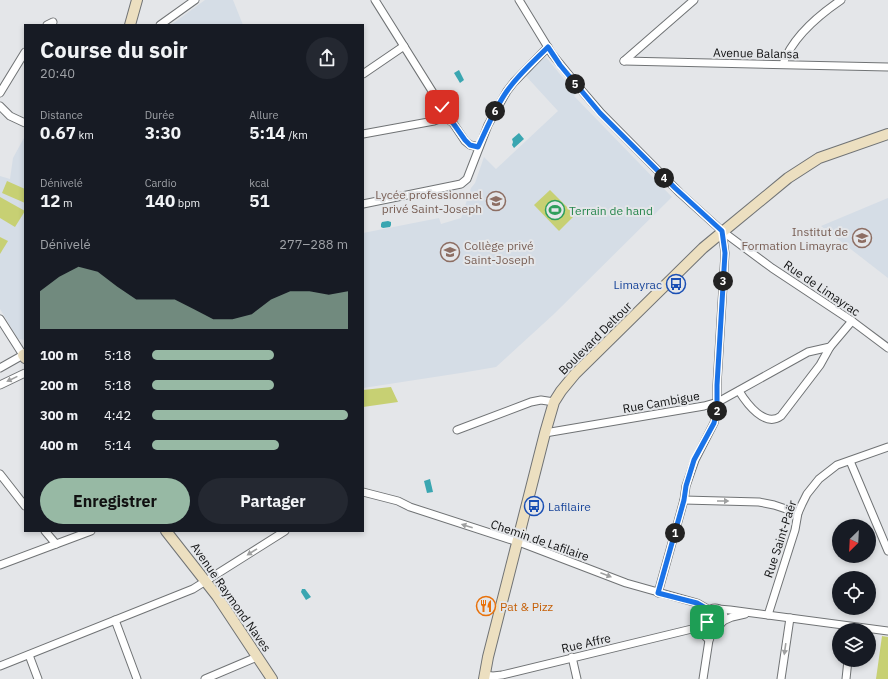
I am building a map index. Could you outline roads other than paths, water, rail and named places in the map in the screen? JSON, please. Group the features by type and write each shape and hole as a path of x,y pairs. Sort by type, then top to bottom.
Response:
{"street":[{"path":"130,24 137,0"},
{"path":"161,24 195,0"},
{"path":"375,0 442,107 444,117 453,123 470,145 478,147"},
{"name":"Rue de Limayrac","path":"519,0 548,47 574,82 600,113 675,188 722,231 772,268 888,348"},
{"name":"Avenue Balansa","path":"694,0 624,61 888,67"},
{"path":"783,64 790,49 813,20 840,0"},
{"path":"364,73 404,46"},
{"path":"364,204 461,184 466,179 478,147 497,106 518,77 548,47"},
{"path":"0,93 24,54"},
{"path":"0,106 10,116 24,123"},
{"path":"364,134 434,121 444,117"},
{"name":"Boulevard Deltour","path":"484,677 545,433 554,402 561,391 575,374 703,248 788,178 819,158 888,134"},
{"path":"658,593 694,460 714,423 718,402 717,385 725,253 722,231"},
{"path":"0,319 24,356 0,368"},
{"path":"739,391 762,417 773,420 777,419 781,416 820,364 830,347 852,322"},
{"name":"Rue Cambigue","path":"545,433 704,406 718,402 808,352 830,347"},
{"path":"0,385 24,373"},
{"path":"457,430 531,402 541,400 554,402"},
{"name":"Rue Saint-Paër","path":"768,615 795,530 798,513 807,494 819,479 837,465 888,446"},
{"path":"850,461 888,551"},
{"path":"0,474 24,505"},
{"name":"Chemin de Lafilaire","path":"364,492 398,501 410,507 517,541 626,583 697,603 709,610"},
{"path":"684,500 759,502 798,513"},
{"path":"46,532 56,544"},
{"path":"0,565 88,532"},
{"name":"Avenue Raymond Naves","path":"167,532 217,596 272,679"},
{"path":"0,666 193,589 283,532"},
{"path":"715,626 707,622 706,616 709,610 714,608 832,625"},
{"path":"718,609 723,613 723,621"},
{"path":"703,679 709,640 715,626 732,617 749,613"},
{"path":"781,679 790,618"},
{"path":"115,620 137,679"},
{"name":"Rue Affre","path":"484,677 502,675 693,629 703,626 707,622"},
{"path":"693,629 702,633 709,640"},
{"path":"876,630 888,631"},
{"path":"29,655 38,679"},
{"path":"205,679 257,657"},
{"path":"572,657 577,679"},
{"path":"846,679 847,667"}],"water":[{"path":"459,70 464,80 460,83 454,73"},
{"path":"519,133 524,139 514,148 512,145 512,139"},
{"path":"382,222 391,222 390,227 381,227"},
{"path":"430,479 433,492 427,493 424,481"},
{"path":"302,589 305,589 311,597 306,600 301,592"}],"place":[{"name":"Lycée professionnel privé Saint-Joseph","path":"496,201"},
{"name":"Terrain de hand","path":"555,210"},
{"name":"Institut de Formation Limayrac","path":"862,238"},
{"name":"Collège privé Saint-Joseph","path":"450,252"},
{"name":"Limayrac","path":"676,284"},
{"name":"Lafilaire","path":"534,506"},
{"name":"Pat & Pizz","path":"486,606"}]}
